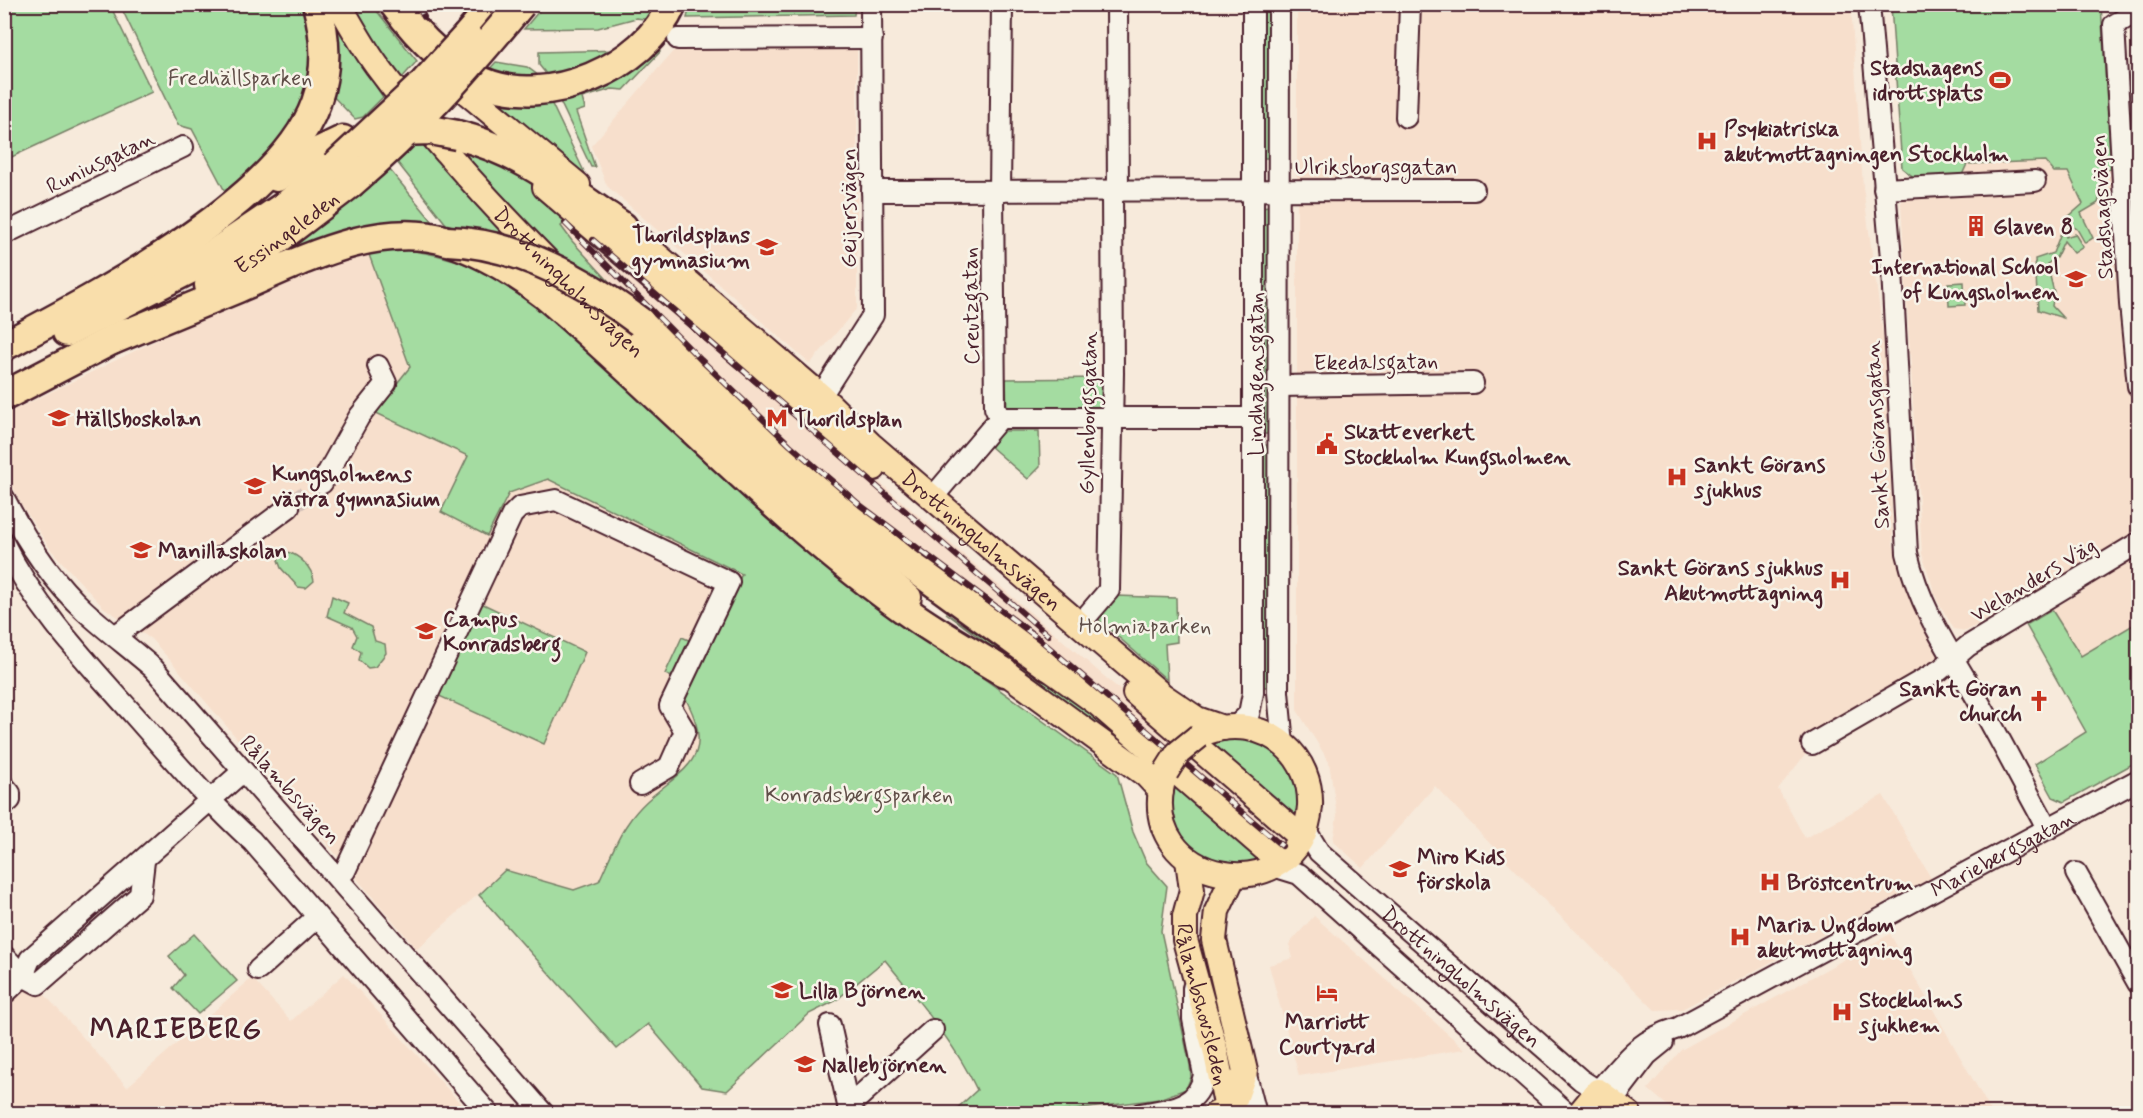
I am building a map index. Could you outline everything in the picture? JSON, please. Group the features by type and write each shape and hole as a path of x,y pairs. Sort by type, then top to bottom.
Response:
{"highway":[{"path":"207,227 254,185 289,148 316,103 324,74 325,38 317,4"},
{"path":"394,4 425,42 456,68 485,83 535,89 565,86 604,72 641,45 661,24 672,4"},
{"name":"Essingeleden","path":"4,396 112,340 206,287 257,255 343,163 424,83 494,4"},
{"name":"Essingeleden","path":"4,363 194,267 280,210 343,163 405,136 440,99 521,4"},
{"path":"4,346 146,266 207,227 303,159 343,163 371,133 431,130 497,146 527,162 622,227"},
{"path":"112,340 332,250 382,239 478,242 545,265 590,288 640,322 799,474 848,516 902,559 1050,667"},
{"path":"447,241 474,252 524,279 582,326 735,468 822,544 914,615 1004,672"}],"main road":[{"name":"Drottningholmsvägen","path":"339,4 375,64 429,134 535,246 782,488 831,528 886,578 1004,672 1146,775 1163,782"},
{"name":"Drottningholmsvägen","path":"384,4 401,31 422,54 470,97 548,158 622,227 821,396 870,444 1184,712 1229,727 1265,733 1283,744"},
{"name":"Drottningholmsvägen","path":"465,137 512,160 551,191 1299,830"},
{"name":"Drottningholmsvägen","path":"750,337 812,405 879,472"},
{"name":"Drottningholmsvägen","path":"831,528 989,631 1050,667 1098,704 1273,861"},
{"path":"1229,727 1199,736 1178,753 1163,782 1164,825 1171,841 1188,860 1205,870 1233,876 1254,874 1295,846 1310,803 1308,786 1299,763 1283,744"},
{"name":"Rålambshovsleden","path":"1188,860 1192,890 1184,928 1193,976 1221,1077 1224,1112"},
{"name":"Rålambshovsleden","path":"1233,876 1217,910 1214,940 1245,1071"},
{"path":"1221,1077 1245,1071"},
{"path":"1224,1112 1235,1099 1245,1071"},
{"name":"Mariebergsgatan","path":"1579,1113 1610,1104"}],"street":[{"name":"Geijersvägen","path":"821,396 873,315 872,4"},
{"name":"Creutzgatan","path":"1000,418 995,408 996,192 1002,4"},
{"name":"Gyllenborgsgatan","path":"1080,624 1109,590 1117,4"},
{"name":"Lindhagensgatan","path":"1229,727 1249,714 1253,699 1253,4"},
{"name":"Lindhagensgatan","path":"1279,4 1278,699 1283,744"},
{"path":"1406,117 1410,4"},
{"name":"Sankt Göransgatan","path":"1869,4 1892,270 1907,553 1913,581 1924,609 1954,658 2048,829"},
{"name":"Stadshagsvägen","path":"2115,4 2114,25 2130,122 2134,354 2139,386"},
{"path":"2114,25 2139,11"},
{"path":"678,39 872,38"},
{"name":"Runiusgatan","path":"4,234 183,147"},
{"path":"1884,189 2035,181"},
{"name":"Ulriksborgsgatan","path":"872,191 1474,190"},
{"path":"322,483 359,417 386,383 378,366"},
{"name":"Ekedalsgatan","path":"1279,386 1473,383"},
{"path":"933,498 1000,418 1253,418"},
{"name":"Rålambsvägen","path":"4,498 19,528 53,576 84,610 153,668 544,1113"},
{"path":"338,877 345,871 512,515 520,507 556,500 729,582 670,706 685,731 669,767 640,784"},
{"path":"115,636 289,507"},
{"name":"Welanders Väg","path":"1812,744 1941,670 1968,646 2139,543"},
{"path":"4,544 35,600 97,674 210,801 252,841 489,1113"},
{"path":"4,956 23,976 38,984 140,895 144,861 242,772"},
{"name":"Mariebergsgatan","path":"1610,1104 1647,1055 1678,1028 2139,780"},
{"path":"4,786 10,793 10,800 4,805"},
{"name":"Drottningholmsvägen","path":"1299,830 1327,860 1610,1104"},
{"name":"Drottningholmsvägen","path":"1273,861 1299,874 1568,1113"},
{"path":"2076,873 2139,983"},
{"path":"258,970 317,917"},
{"path":"4,994 23,976"},
{"path":"1140,1113 1183,1105 1193,1100 1203,1084 1204,1075 1193,1019 1193,976"},
{"path":"830,1025 849,1110"},
{"path":"849,1110 933,1030"},
{"name":"Rålambshovsleden","path":"1245,1071 1256,1113"}],"shaded area":[{"name":"Sankt Görans sjukhus","path":"1297,5 1851,5 1863,187 1888,371 1893,544 1922,625 1947,668 1813,745 1778,789 1805,838 1883,795 1931,878 1682,1009 1655,1010 1543,899 1435,786 1363,868 1333,841 1337,815 1329,762 1297,710"},
{"name":"Thorildsplans gymnasium","path":"857,46 857,308 810,364 607,186 591,146 675,49"},
{"path":"2046,161 2054,172 2111,169 2126,377 2138,434 2138,525 2130,538 2047,586 1966,631 1954,629 1937,600 1922,554 1901,203 1915,178 1967,164"},
{"path":"572,216 1290,837 1280,849 866,518 628,302 572,241 561,225"},
{"name":"Campus Konradsberg","path":"368,252 410,367 375,412 468,456 441,512 509,493 548,479 743,574 683,694 696,716 701,735 695,756 678,776 652,797 628,822 599,881 574,890 505,870 417,949 151,639 103,607 51,550 21,504 5,469 4,415 307,269"},
{"path":"2138,554 2138,622 2081,656 2052,610"},
{"path":"1314,916 1465,1049 1299,1076 1269,965 1293,958 1289,944"},
{"name":"Stockholms sjukhem","path":"1890,934 1992,1113 1676,1113 1648,1089 1681,1050"},
{"path":"4,957 39,988 127,1087 252,978 291,1021 344,974 469,1113 25,1113 5,1103"}],"green space":[{"path":"855,4 854,15 687,18 690,5"},
{"path":"4,5 110,5 152,92 5,160"},
{"name":"Fredhällsparken","path":"120,5 306,5 316,44 303,114 228,197 192,129 178,125"},
{"path":"350,5 372,5 417,61 400,80"},
{"path":"544,5 663,5 652,20 636,18 598,28 524,29"},
{"path":"1259,5 1272,5 1272,158 1260,158"},
{"name":"Stadshagens idrottsplats","path":"1891,5 2101,5 2111,169 2104,170 2104,181 2098,203 2081,213 2093,238 2085,243 2077,229 2067,223 2066,237 2075,234 2083,247 2074,253 2064,241 2056,258 2047,264 2054,292 2052,306 2063,318 2038,310 2035,259 2053,253 2067,218 2083,204 2068,172 2054,172 2045,161 1967,164 1962,175 1915,178 1902,168"},
{"path":"328,14 383,97 363,117 355,119 328,91"},
{"path":"659,48 660,52 624,90 612,89 582,98 585,109 576,112 595,167 591,167 557,95 648,49"},
{"path":"625,50 552,81 539,65 539,52"},
{"path":"496,62 527,67 539,76 485,74"},
{"path":"478,86 548,96 590,184"},
{"path":"420,140 516,245 450,229 397,162"},
{"path":"452,141 515,171 572,216 561,226 628,302 567,266"},
{"path":"389,169 438,228 286,253"},
{"path":"1269,206 1272,434 1260,434 1261,207"},
{"name":"Konradsbergsparken","path":"397,249 438,256 475,267 545,305 866,594 1117,774 1133,832 1146,862 1167,886 1161,931 1190,1065 1191,1077 1186,1089 1159,1099 1051,1113 952,1113 977,1090 946,1038 885,960 835,1001 809,1014 727,1091 702,1087 648,1024 617,1049 479,895 505,870 574,890 599,881 628,823 642,805 686,768 695,756 698,740 695,720 683,694 742,574 548,479 509,493 487,536 441,512 468,456 374,412 410,367 368,252"},
{"path":"1964,282 1965,305 1949,306 1948,283"},
{"path":"1105,378 1105,412 1007,413 1006,379"},
{"path":"1002,431 1039,431 1040,467 1028,479 990,446"},
{"path":"1260,445 1272,445 1272,687 1261,687"},
{"path":"287,552 301,559 311,571 314,581 306,588 298,587 281,568 278,560"},
{"path":"332,596 348,603 344,613 371,627 375,641 385,644 386,653 375,667 368,668 359,660 361,652 353,646 357,636 352,627 327,616"},
{"name":"Holmiaparken","path":"1117,596 1176,598 1177,642 1165,644 1167,680 1098,619"},
{"path":"481,603 585,652 544,744 437,695"},
{"path":"2052,610 2081,656 2138,622 2138,761 2064,802 2053,797 2035,764 2086,732 2026,625"},
{"path":"946,613 1075,699 1146,761"},
{"path":"682,637 693,642 676,679 665,674"},
{"path":"1225,737 1253,740 1279,754 1296,785 1297,822 1206,743"},
{"path":"1173,781 1264,860 1252,865 1225,865 1200,854 1189,846 1174,824"},
{"path":"194,934 237,981 198,1014 173,988 184,975 169,956"}],"tunnel":[{"path":"289,507 322,483"}],"railway":[{"path":"417,4 424,17"},
{"path":"565,223 701,360 790,445 860,505 1038,638 1282,846"},
{"path":"593,240 1048,635"}],"place":[{"name":"Stadshagens idrottsplats","path":"2000,80"},
{"name":"Psykiatriska akutmottagningen Stockholm","path":"1707,141"},
{"name":"Glaven 8","path":"1976,226"},
{"name":"Thorildsplans gymnasium","path":"767,247"},
{"name":"International School of Kungsholmen","path":"2076,279"},
{"name":"Hällsboskolan","path":"59,418"},
{"name":"Thorildsplan","path":"777,418"},
{"name":"Skatteverket Stockholm Kungsholmen","path":"1327,444"},
{"name":"Sankt Görans sjukhus","path":"1677,477"},
{"name":"Kungsholmens västra gymnasium","path":"255,486"},
{"name":"Manillaskolan","path":"141,550"},
{"name":"Sankt Görans sjukhus Akutmottagning","path":"1840,580"},
{"name":"Campus Konradsberg","path":"426,631"},
{"name":"Sankt Göran church","path":"2039,701"},
{"name":"Miro Kids förskola","path":"1400,869"},
{"name":"Bröstcentrum","path":"1770,882"},
{"name":"Maria Ungdom akutmottagning","path":"1740,937"},
{"name":"Lilla Björnen","path":"782,990"},
{"name":"Marriott Courtyard","path":"1327,993"},
{"name":"Stockholms sjukhem","path":"1842,1012"},
{"name":"Nallebjörnen","path":"805,1064"}],"district":[{"name":"MARIEBERG","path":"176,1028"}]}
